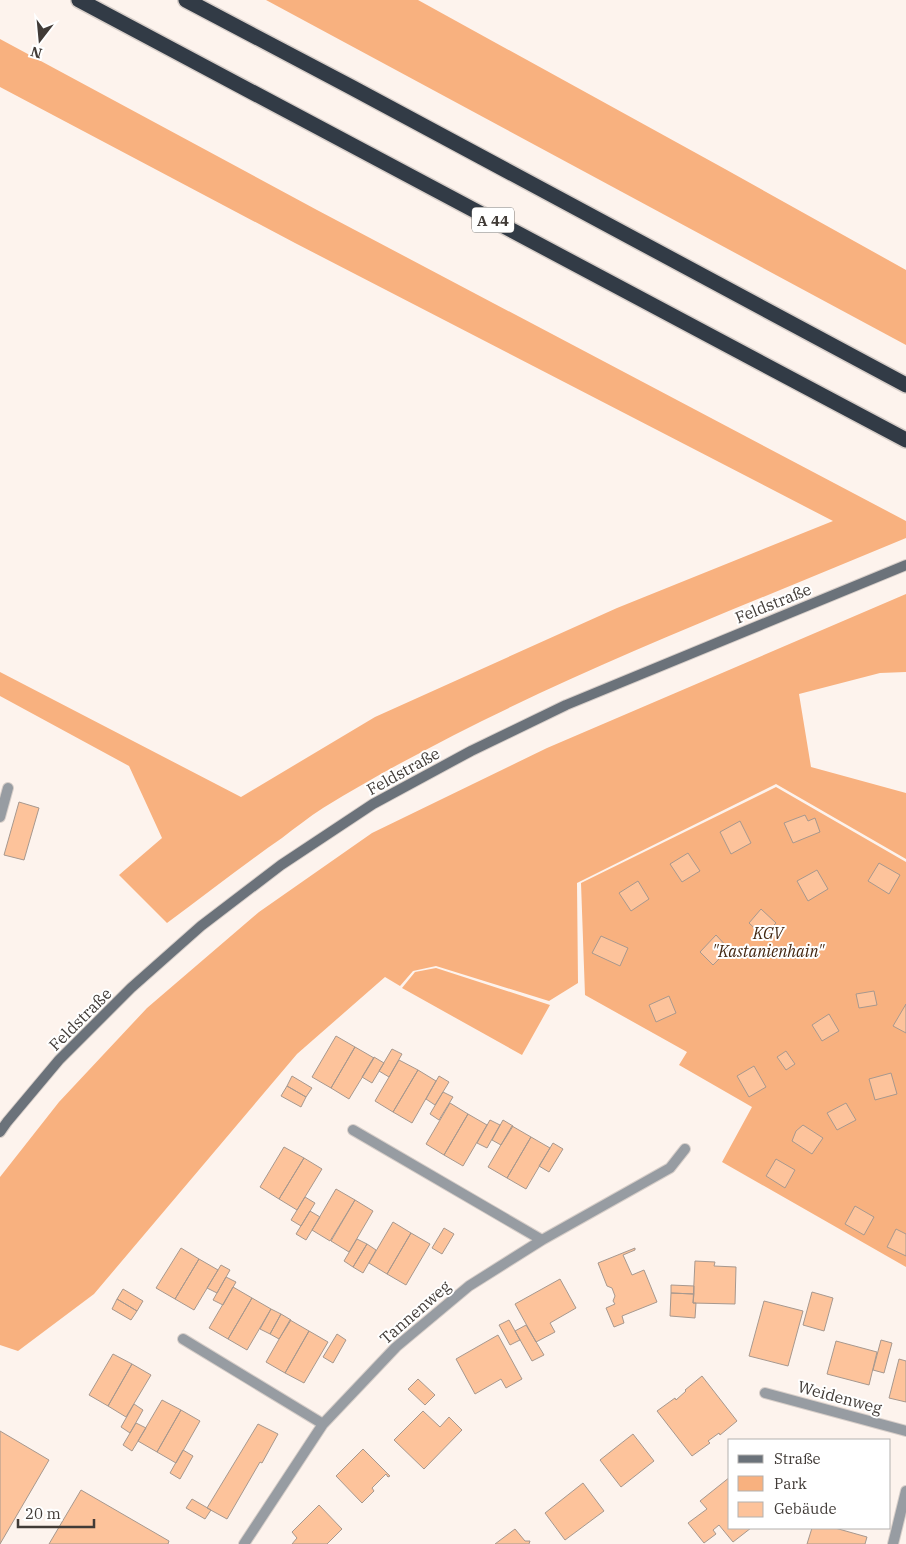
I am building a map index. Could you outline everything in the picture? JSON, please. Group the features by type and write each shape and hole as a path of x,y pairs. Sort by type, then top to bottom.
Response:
{"highway":[{"name":"A 44","path":"79,0 906,440"},
{"path":"186,0 906,384"}],"main road":[{"name":"Feldstraße","path":"0,1132 59,1060 131,988 201,926 280,865 374,804 471,751 566,706 906,565"}],"street":[{"path":"0,817 8,788"},
{"path":"353,1130 542,1240"},
{"name":"Tannenweg","path":"244,1544 323,1424 404,1341 469,1286 542,1240 670,1168 685,1149"},
{"path":"183,1339 323,1424"},
{"name":"Weidenweg","path":"765,1393 906,1431"},
{"path":"893,1544 906,1491"}],"green space":[{"path":"266,0 418,0 906,270 906,345"},
{"path":"0,39 317,210 906,521 906,538 609,662 463,730 323,808 167,923 119,875 162,838 129,766 0,696 0,672 241,797 375,717 617,608 833,521 295,243 0,87"},
{"path":"906,594 906,672 880,673 799,694 811,767 906,793 906,859 776,784 577,883 578,983 549,1001 436,966 413,971 400,986 385,977 297,1054 94,1294 18,1351 0,1345 0,1177 59,1102 147,1008 259,912 372,833 547,748"},
{"name":"KGV \"Kastanienhain\"","path":"776,787 906,862 906,1267 722,1162 752,1107 679,1065 687,1052 585,995 581,883"},
{"path":"436,968 550,1005 522,1055 402,988 415,972"}],"building":[{"path":"19,802 39,808 24,860 4,855"},
{"path":"805,815 808,821 815,818 820,832 793,843 784,823"},
{"path":"740,821 751,843 731,854 720,832"},
{"path":"688,853 700,871 682,882 670,864"},
{"path":"879,863 900,875 889,894 868,881"},
{"path":"817,870 828,889 808,901 797,881"},
{"path":"638,881 649,899 631,911 619,893"},
{"path":"761,909 776,923 763,936 749,923"},
{"path":"716,935 729,949 713,965 700,952"},
{"path":"601,936 628,948 620,966 592,953"},
{"path":"874,991 877,1005 859,1008 856,994"},
{"path":"669,996 676,1013 656,1022 649,1005"},
{"path":"906,1004 906,1033 893,1026"},
{"path":"829,1014 839,1031 822,1041 812,1025"},
{"path":"336,1036 355,1047 331,1088 312,1077"},
{"path":"355,1047 374,1058 349,1099 331,1088"},
{"path":"392,1049 402,1054 389,1077 379,1071"},
{"path":"786,1051 795,1064 786,1070 777,1057"},
{"path":"374,1057 384,1063 372,1083 362,1077"},
{"path":"399,1060 418,1070 393,1112 375,1101"},
{"path":"754,1066 766,1087 749,1097 737,1076"},
{"path":"418,1070 436,1081 412,1123 393,1112"},
{"path":"891,1073 897,1094 875,1100 869,1079"},
{"path":"292,1076 312,1088 306,1097 287,1086"},
{"path":"439,1076 449,1082 435,1105 426,1099"},
{"path":"287,1086 306,1097 301,1107 281,1096"},
{"path":"443,1092 453,1097 439,1120 430,1114"},
{"path":"450,1103 468,1114 444,1155 426,1144"},
{"path":"846,1103 856,1120 837,1130 827,1113"},
{"path":"468,1114 487,1125 463,1166 444,1155"},
{"path":"490,1120 500,1125 487,1148 477,1143"},
{"path":"503,1120 513,1126 501,1145 492,1140"},
{"path":"803,1125 823,1138 812,1154 792,1141 796,1131"},
{"path":"512,1126 531,1137 507,1178 488,1167"},
{"path":"531,1137 550,1148 526,1189 507,1178"},
{"path":"553,1143 563,1149 549,1172 539,1166"},
{"path":"284,1147 304,1158 279,1199 260,1187"},
{"path":"304,1158 322,1169 297,1210 279,1199"},
{"path":"776,1159 795,1170 785,1188 766,1176"},
{"path":"336,1189 355,1200 330,1241 312,1230"},
{"path":"305,1197 315,1203 301,1226 291,1220"},
{"path":"355,1200 373,1211 349,1252 331,1241"},
{"path":"855,1206 874,1217 864,1235 845,1224"},
{"path":"310,1211 320,1217 306,1240 296,1234"},
{"path":"393,1222 411,1233 387,1274 369,1263"},
{"path":"444,1228 454,1234 442,1254 432,1248"},
{"path":"896,1229 906,1234 906,1256 887,1247"},
{"path":"411,1233 430,1244 406,1285 387,1274"},
{"path":"357,1239 367,1244 353,1267 344,1261"},
{"path":"367,1244 376,1250 363,1273 353,1267"},
{"path":"181,1248 199,1259 175,1299 156,1288"},
{"path":"635,1248 635,1250 623,1255 632,1275 644,1270 657,1302 622,1316 624,1323 614,1327 606,1308 615,1304 613,1301 615,1296 612,1288 607,1286 598,1263"},
{"path":"199,1259 218,1270 194,1310 175,1299"},
{"path":"695,1261 715,1262 714,1266 736,1267 735,1304 693,1303"},
{"path":"221,1265 230,1270 217,1293 207,1288"},
{"path":"226,1277 236,1282 223,1305 213,1300"},
{"path":"560,1279 576,1308 550,1323 555,1332 536,1342 515,1304"},
{"path":"671,1285 694,1286 694,1294 671,1293"},
{"path":"233,1287 252,1298 228,1339 209,1328"},
{"path":"123,1289 143,1301 137,1311 117,1299"},
{"path":"812,1292 833,1298 824,1331 803,1325"},
{"path":"671,1293 694,1294 693,1303 696,1303 695,1318 670,1316"},
{"path":"252,1298 271,1309 247,1350 228,1339"},
{"path":"117,1299 137,1311 131,1320 112,1309"},
{"path":"764,1301 803,1311 788,1366 749,1356"},
{"path":"271,1309 281,1314 270,1334 260,1329"},
{"path":"281,1314 291,1320 279,1339 270,1334"},
{"path":"290,1320 309,1331 285,1373 266,1362"},
{"path":"509,1320 520,1340 510,1345 499,1325"},
{"path":"526,1325 544,1355 532,1361 515,1331"},
{"path":"309,1331 328,1342 304,1383 285,1373"},
{"path":"337,1334 346,1340 333,1363 323,1357"},
{"path":"498,1335 522,1379 506,1388 501,1379 475,1394 456,1359"},
{"path":"881,1340 892,1343 884,1373 873,1370"},
{"path":"836,1341 877,1352 869,1385 827,1374"},
{"path":"113,1354 132,1364 108,1406 89,1395"},
{"path":"899,1359 906,1361 906,1402 889,1398"},
{"path":"132,1364 151,1375 126,1417 108,1406"},
{"path":"702,1376 737,1421 720,1435 719,1433 708,1441 710,1443 692,1456 657,1411 675,1398 676,1400"},
{"path":"418,1379 435,1395 425,1405 408,1389"},
{"path":"162,1400 181,1410 157,1452 138,1441"},
{"path":"134,1404 143,1410 130,1433 121,1427"},
{"path":"181,1410 200,1421 176,1463 157,1452"},
{"path":"423,1411 440,1427 449,1417 462,1430 424,1469 394,1440"},
{"path":"136,1423 146,1428 132,1451 123,1445"},
{"path":"258,1424 278,1434 227,1519 207,1508"},
{"path":"0,1431 49,1460 0,1544"},
{"path":"633,1434 654,1461 621,1487 600,1460"},
{"path":"363,1449 390,1476 388,1477 386,1474 372,1488 374,1491 362,1503 336,1476"},
{"path":"183,1450 193,1456 180,1479 170,1473"},
{"path":"728,1479 728,1529 750,1529 733,1542 719,1525 713,1530 716,1534 704,1543 688,1523 707,1509 700,1501"},
{"path":"583,1483 604,1511 565,1540 545,1513"},
{"path":"81,1490 169,1541 168,1544 49,1544"},
{"path":"192,1499 211,1510 205,1519 186,1508"},
{"path":"319,1505 342,1529 327,1544 292,1544 297,1538 292,1532"},
{"path":"515,1529 525,1541 530,1541 529,1544 495,1544"},
{"path":"812,1529 839,1529 867,1537 865,1544 807,1544"}]}
